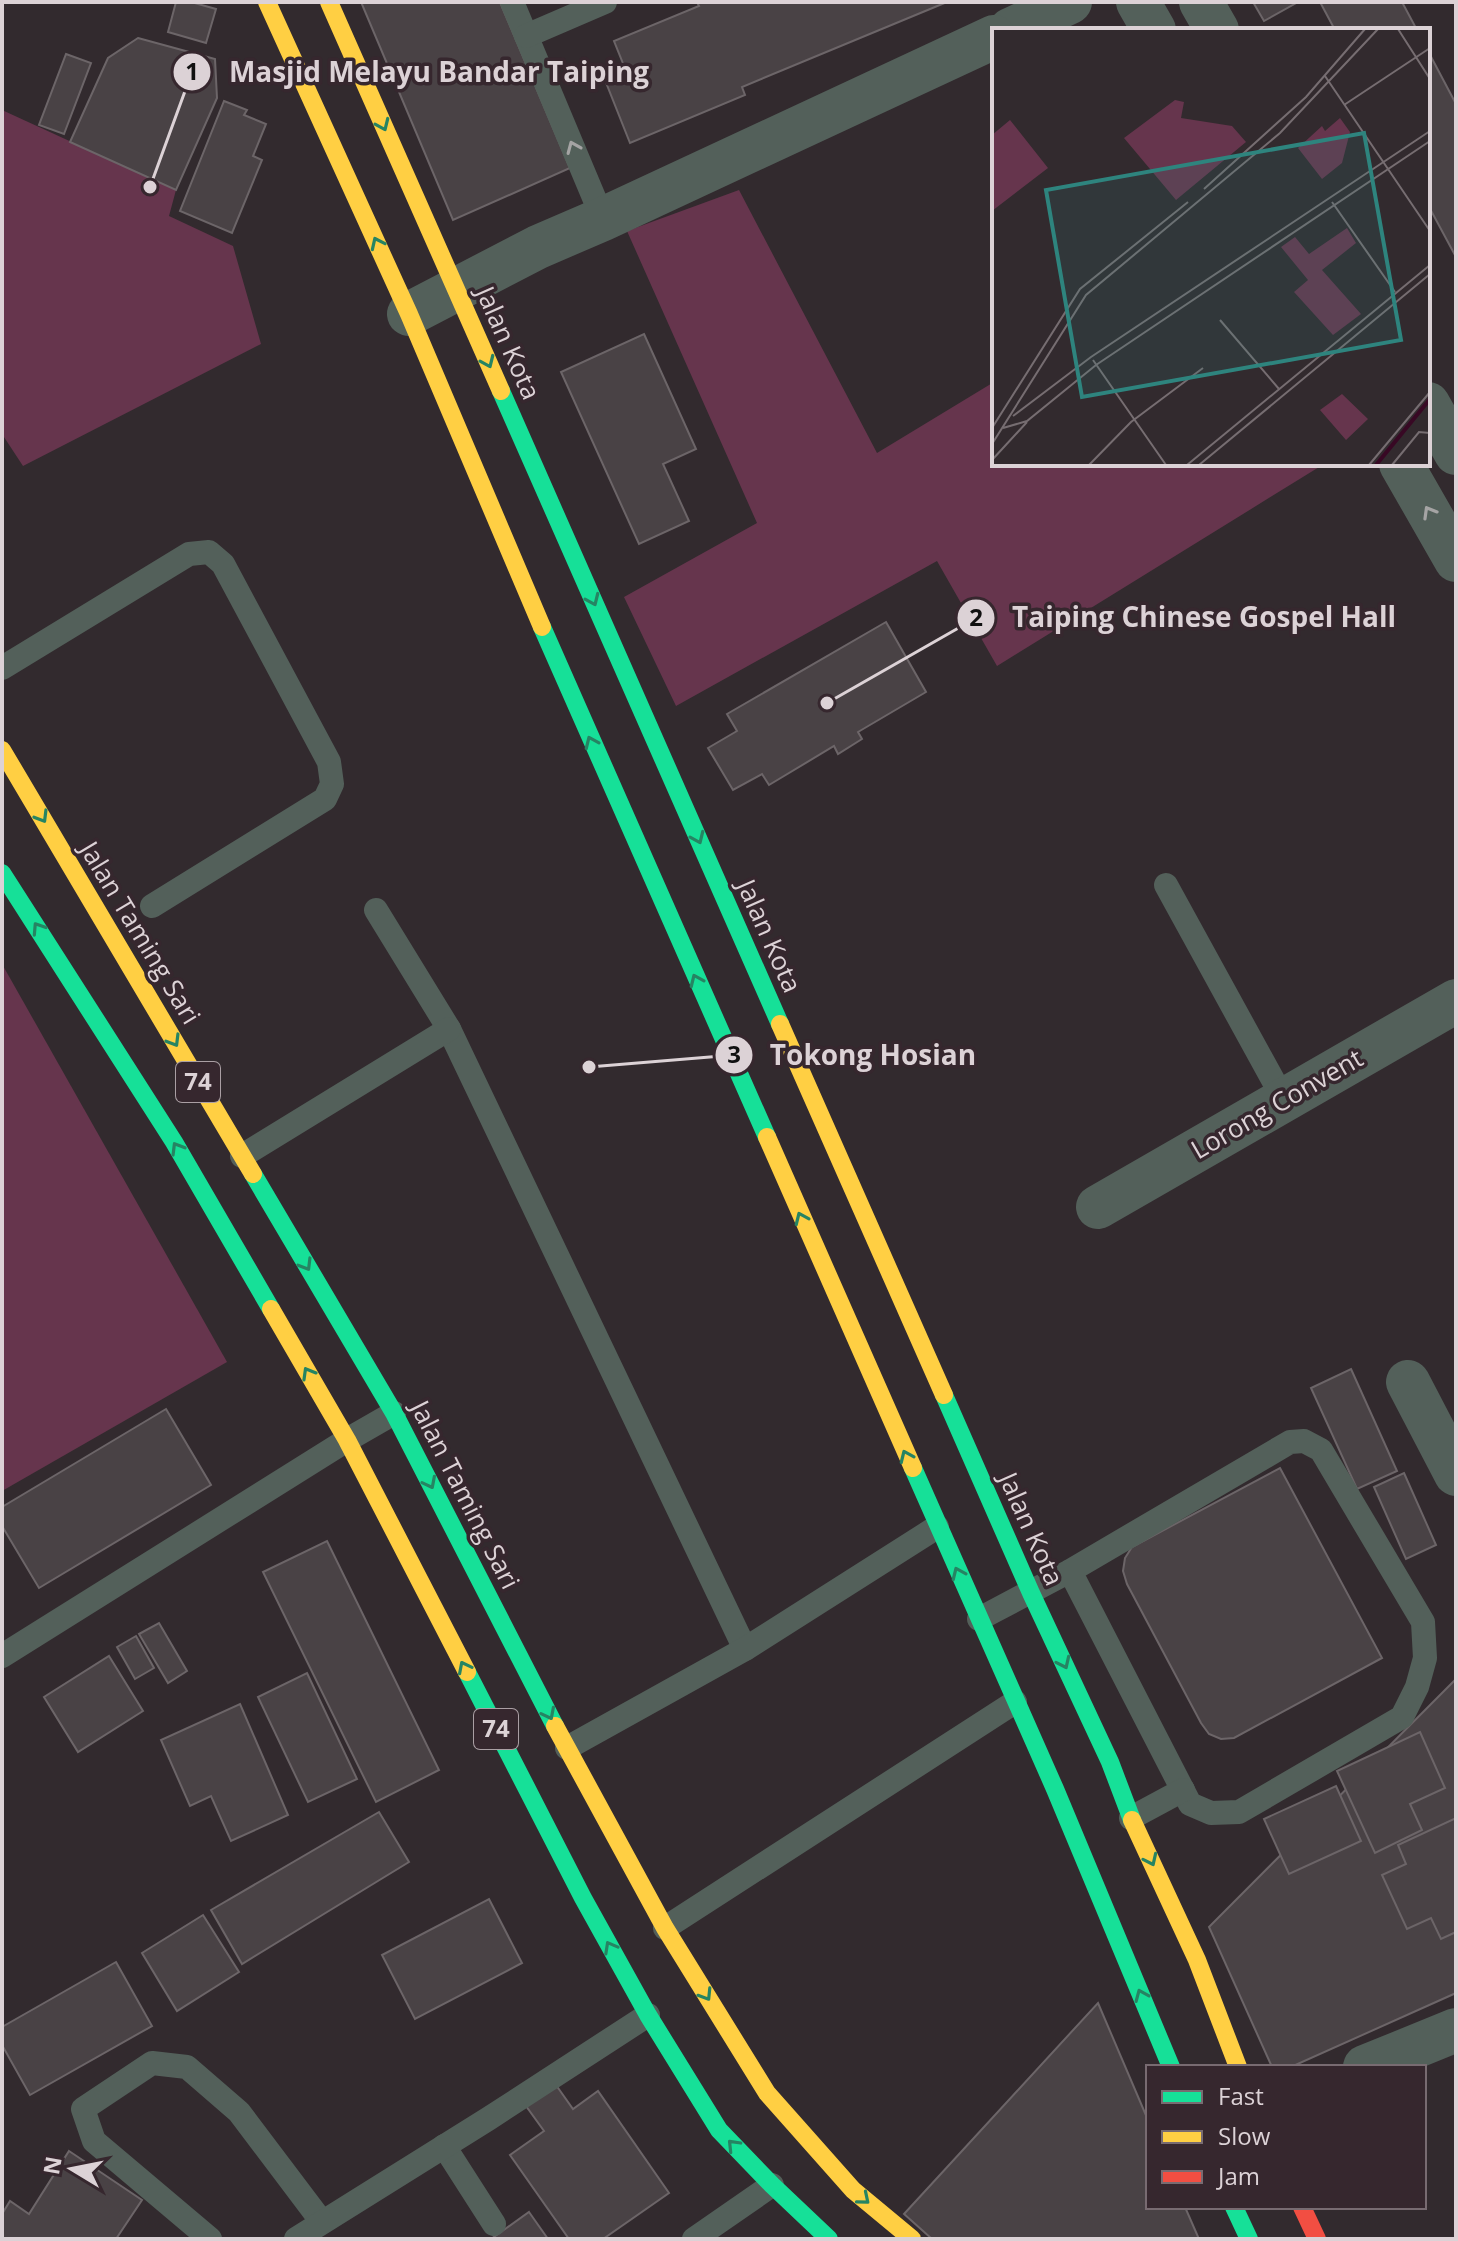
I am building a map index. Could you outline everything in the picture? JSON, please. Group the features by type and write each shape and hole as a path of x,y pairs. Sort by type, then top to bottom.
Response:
{"main road":[{"path":"267,2 409,314 569,691 1055,1789 1170,2065"},
{"name":"Jalan Kota","path":"329,2 1031,1593 1110,1762 1131,1818 1197,1960 1237,2065"},
{"name":"Jalan Taming Sari","path":"2,750 394,1413 567,1748 665,1928 767,2093 853,2190 912,2239"},
{"name":"74","path":"2,873 174,1142 347,1440 583,1898 648,2015 719,2130 829,2239"},
{"path":"1235,2209 1249,2239"},
{"path":"1303,2209 1317,2239"}],"street":[{"path":"1014,28 1070,2"},
{"path":"1138,2 1153,28"},
{"path":"1201,2 1216,28"},
{"path":"409,314 538,247 992,38"},
{"path":"1430,408 1456,453"},
{"path":"1402,466 1456,560"},
{"name":"Lorong Convent","path":"1098,1207 1456,1001"},
{"path":"1408,1382 1456,1474"},
{"path":"1370,2065 1456,2030"}],"lane":[{"path":"512,2 603,219"},
{"path":"526,36 605,2"},
{"path":"2,668 189,554 209,552 223,564 329,762 332,784 325,799 152,906"},
{"path":"1166,885 1284,1100"},
{"path":"376,910 449,1029 745,1649"},
{"path":"242,1156 449,1029"},
{"path":"2,1656 394,1413"},
{"path":"979,1619 1070,1571 1290,1442 1304,1441 1321,1450 1423,1622 1425,1658 1417,1687 1402,1717 1239,1812 1211,1813 1190,1804 1070,1571"},
{"path":"567,1748 745,1649 937,1527"},
{"path":"665,1928 1015,1702"},
{"path":"1131,1818 1183,1790"},
{"path":"296,2239 648,2015"},
{"path":"210,2239 94,2141 83,2109 152,2063 187,2067 239,2112 322,2222"},
{"path":"444,2146 494,2224"},
{"path":"694,2239 772,2185"}],"shaded area":[{"path":"2,110 176,190 169,216 233,246 261,344 23,466 2,434"},
{"path":"739,190 877,453 992,383 992,466 1321,466 997,666 937,561 676,706 624,597 757,523 627,231"},
{"path":"2,964 227,1362 2,1491"}],"building":[{"path":"176,2 191,2 216,9 206,43 168,32"},
{"path":"361,2 500,2 570,168 453,220"},
{"path":"697,2 947,2 742,87 745,95 630,143 605,80 626,71 614,41 699,6"},
{"path":"1253,2 1298,2 1264,21"},
{"path":"1320,2 1402,2 1416,28 1334,28"},
{"path":"138,38 215,59 217,98 176,190 70,142 108,58"},
{"path":"66,54 91,63 64,134 39,125"},
{"path":"1430,55 1456,104 1456,257 1430,209"},
{"path":"224,101 247,110 244,115 266,124 253,156 262,160 232,233 180,211"},
{"path":"644,334 696,449 663,464 689,521 639,544 561,372"},
{"path":"886,622 926,692 858,732 862,739 838,754 834,746 769,785 762,774 733,790 708,748 737,731 727,714"},
{"path":"1351,1369 1397,1471 1357,1489 1311,1388"},
{"path":"166,1409 211,1485 39,1588 2,1526 2,1507"},
{"path":"1280,1468 1382,1658 1234,1738 1221,1739 1209,1734 1201,1723 1127,1584 1123,1571 1125,1558 1132,1547"},
{"path":"1404,1473 1436,1545 1406,1559 1374,1487"},
{"path":"327,1541 439,1770 376,1802 263,1572"},
{"path":"159,1623 187,1671 168,1683 139,1634"},
{"path":"136,1636 154,1668 135,1679 117,1647"},
{"path":"109,1656 143,1711 78,1752 44,1697"},
{"path":"307,1673 357,1779 308,1802 258,1697"},
{"path":"1456,1679 1456,1993 1295,2065 1271,2065 1209,1927"},
{"path":"240,1704 288,1815 231,1841 211,1796 190,1806 161,1740"},
{"path":"1420,1732 1445,1788 1410,1804 1422,1830 1375,1853 1337,1771"},
{"path":"1336,1786 1361,1841 1289,1874 1264,1819"},
{"path":"379,1812 409,1862 242,1964 211,1910"},
{"path":"1456,1818 1456,1932 1441,1939 1431,1918 1407,1929 1382,1875 1406,1864 1398,1845"},
{"path":"489,1899 522,1963 415,2019 382,1955"},
{"path":"203,1915 239,1972 177,2011 142,1953"},
{"path":"116,1962 152,2026 30,2095 2,2045 2,2027"},
{"path":"1098,2003 1146,2115 1146,2209 1186,2209 1199,2239 932,2239 904,2214"},
{"path":"556,2085 573,2109 598,2091 669,2193 603,2239 569,2239 510,2155 544,2131 526,2106"},
{"path":"69,2151 142,2200 116,2239 2,2239 2,2214 10,2201 29,2214"},
{"path":"529,2212 548,2239 491,2239"}],"traffic: fast":[{"path":"501,391 780,1024"},
{"path":"542,627 767,1137"},
{"path":"2,873 174,1142 271,1309"},
{"path":"253,1174 394,1413 555,1726"},
{"path":"944,1395 1110,1762 1132,1820"},
{"path":"913,1468 1055,1789 1170,2065"},
{"path":"467,1672 583,1898 648,2015 719,2130 829,2239"},
{"path":"1235,2209 1249,2239"}],"traffic: slow":[{"path":"267,2 409,314 542,627"},
{"path":"329,2 501,391"},
{"path":"2,750 253,1174"},
{"path":"780,1024 944,1395"},
{"path":"767,1137 913,1468"},
{"path":"271,1309 347,1440 467,1672"},
{"path":"555,1726 665,1928 767,2093 853,2190 912,2239"},
{"path":"1132,1820 1197,1960 1237,2065"}],"traffic: jam":[{"path":"1303,2209 1317,2239"}],"place":[{"name":"Masjid Melayu Bandar Taiping","path":"150,187"},
{"name":"Taiping Chinese Gospel Hall","path":"827,703"},
{"name":"Tokong Hosian","path":"589,1067"}]}
